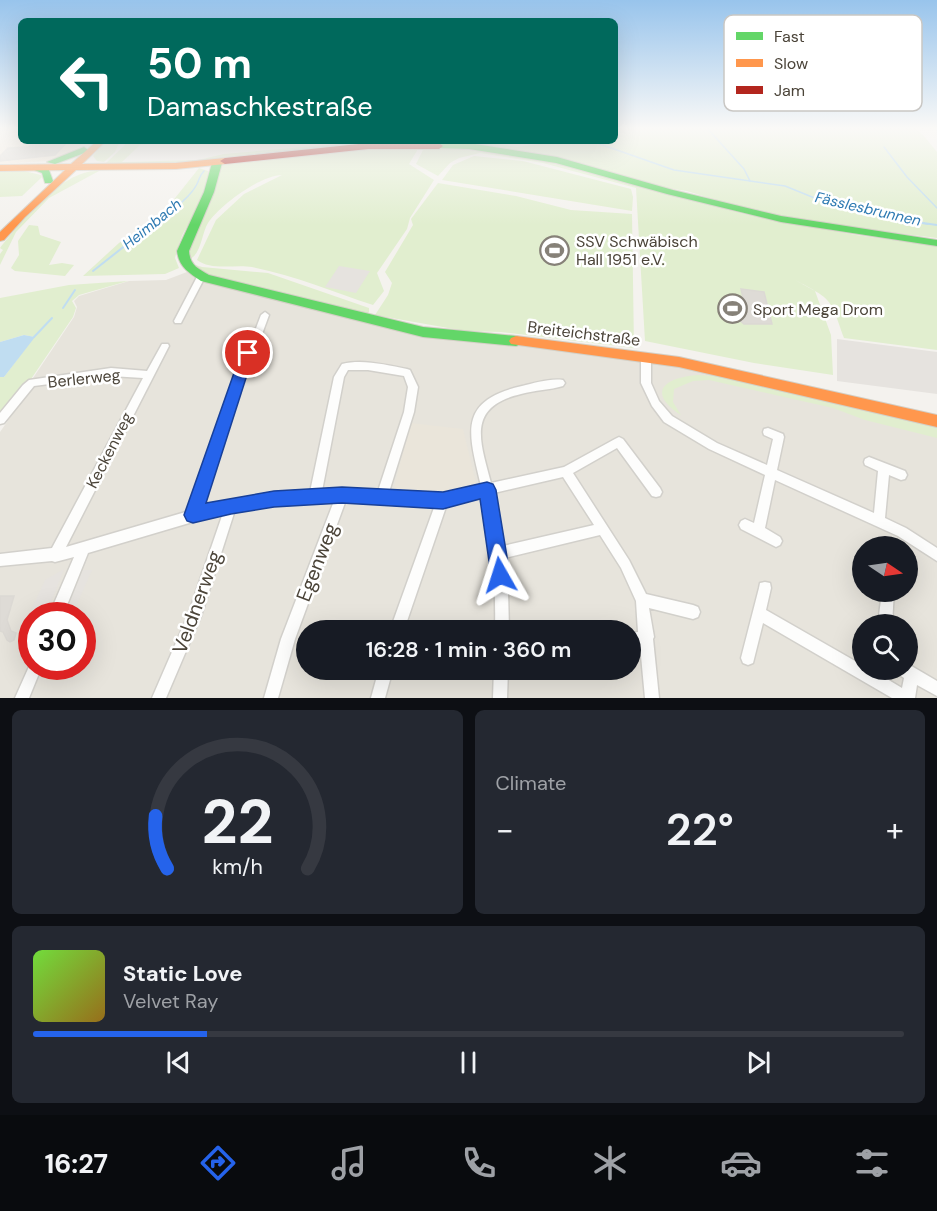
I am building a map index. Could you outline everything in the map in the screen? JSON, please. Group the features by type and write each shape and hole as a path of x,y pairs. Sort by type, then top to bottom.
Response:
{"main road":[{"path":"33,166 57,161"},
{"path":"0,168 33,166 62,161"},
{"path":"0,226 77,161"},
{"path":"91,161 100,167"},
{"path":"0,238 52,182 100,167 153,167 239,161"},
{"path":"560,161 670,192 781,219 937,243"},
{"path":"201,277 188,268 184,261 183,251 209,192 217,163"},
{"path":"33,166 46,172 52,182"},
{"name":"Breiteichstraße","path":"201,277 423,333 527,342 646,357 711,369 819,396 937,421"}],"street":[{"path":"178,321 201,277"},
{"path":"193,515 248,353 254,345 265,315"},
{"name":"Keckenweg","path":"55,555 165,346"},
{"path":"646,357 646,383 655,403 668,419 713,446 902,532 937,555"},
{"path":"315,496 339,376 345,367 375,367 407,373 413,387 409,412 382,496"},
{"name":"Berlerweg","path":"0,420 32,383 111,372 148,375"},
{"path":"502,620 499,552 477,452 476,429 480,411 496,398 507,394 560,383"},
{"path":"758,531 778,436"},
{"path":"0,560 55,555 231,505 274,499 342,495 443,500 566,471 619,442 656,492"},
{"path":"869,462 901,475"},
{"path":"879,521 884,468"},
{"path":"566,471 625,564 642,600 654,696"},
{"name":"Egenweg","path":"271,698 288,639 342,495"},
{"path":"401,620 443,500"},
{"name":"Veldnerweg","path":"159,698 194,616 231,505"},
{"path":"746,525 776,541"},
{"path":"499,552 602,529"},
{"path":"61,602 84,548"},
{"path":"748,658 765,588"},
{"path":"642,600 693,612"},
{"path":"759,613 852,661"},
{"path":"641,638 647,637"},
{"path":"918,677 937,689"},
{"path":"22,698 29,680"},
{"path":"378,698 383,680"},
{"path":"500,698 501,680"},
{"path":"885,680 907,698"},
{"path":"907,698 908,680"}],"shaded area":[{"path":"0,161 47,161 46,161 0,164"},
{"path":"339,266 370,271 356,293 325,287"},
{"path":"187,272 425,335 632,357 685,366 937,425 937,698 0,698 0,432 30,389 31,381 74,317 77,307 74,301 79,296 129,281 166,280"},
{"path":"837,339 937,352 937,394 837,381"},
{"path":"410,423 463,429 476,483 437,492 394,488"},
{"path":"64,569 51,602 35,602 45,580"},
{"path":"82,570 92,570 78,602 68,602"}],"green space":[{"path":"109,161 124,161 122,162 216,161 137,165 106,163"},
{"path":"261,161 411,161 409,164 434,180 410,218 407,229 377,273 384,291 373,305 267,270 246,266 209,265 197,260 216,220 244,194 282,175 273,176 253,185 222,208 208,223 199,249 189,259 189,249 210,204 221,165"},
{"path":"418,161 454,161 438,176 416,164"},
{"path":"463,161 523,161 631,189 632,211 442,180 453,165"},
{"path":"528,161 546,161 570,165 744,214 856,235 937,246 937,350 844,338 836,315 824,297 817,292 795,280 815,291 831,335 833,375 754,363 645,341 636,188"},
{"path":"566,161 937,161 937,238 797,221 754,212 687,191 666,188"},
{"path":"199,168 208,171 209,178 200,204 180,241 175,258 179,268 165,274 83,276 119,243 164,212"},
{"path":"20,170 42,177 22,196 0,197 0,172"},
{"path":"99,171 49,198 16,232 0,265 0,254 3,250 0,248 44,199 71,179 85,173"},
{"name":"SSV Schwäbisch Hall 1951 e.V.","path":"438,183 516,196 571,210 632,214 634,348 501,332 465,331 375,315 388,295 392,283 385,272 413,225 411,219"},
{"path":"29,225 38,226 40,235 61,242 49,265 62,263 74,265 65,276 15,271 11,268 19,255 18,241"},
{"path":"189,263 202,267 268,273 369,308 369,312 366,315 205,274"},
{"path":"128,281 79,295 72,301 76,308 73,317 29,382 0,417 0,377 4,377 34,337 24,335 0,342 0,298 69,285"},
{"path":"698,375 717,376 937,428 937,438 865,420 833,408 709,380 693,381 674,389 673,402 681,415 664,399 662,393 664,387 677,379"}],"water":[{"path":"24,335 35,337 4,377 0,377 0,342"}],"building":[{"path":"741,289 764,292 772,324 744,324 731,313 747,315"},
{"path":"0,596 14,596 7,620 11,631 16,633 14,640 10,642 0,631"}],"waterway":[{"name":"Fässlesbrunnen","path":"647,161 674,170 750,181"},
{"path":"736,161 750,181"},
{"path":"894,161 937,208"},
{"name":"Heimbach","path":"153,224 189,195 204,171"},
{"name":"Fässlesbrunnen","path":"750,181 785,186 822,201 857,209 868,209 905,221 928,224"},
{"name":"Heimbach","path":"93,271 155,222"},
{"name":"Fässlesbrunnen","path":"916,222 937,225"},
{"name":"Heimbach","path":"63,308 75,290"},
{"name":"Heimbach","path":"34,337 52,318"}],"traffic: fast":[{"path":"52,162 56,161"},
{"path":"559,161 670,192 781,219 937,243"},
{"path":"217,163 209,192 183,251 184,261 189,268 205,278 423,332 516,341"},
{"path":"35,167 46,172 48,181"}],"traffic: slow":[{"path":"0,238 21,215 81,161"},
{"path":"0,168 176,166 225,161"},
{"path":"516,341 679,362 937,421"}],"traffic: jam":[{"path":"225,161 229,161"}],"place":[{"name":"SSV Schwäbisch Hall 1951 e.V.","path":"555,250"},
{"name":"Sport Mega Drom","path":"732,309"}],"route":[{"path":"248,353 193,515 231,505 274,499 342,495 443,500 487,490 499,552 500,575"}]}
